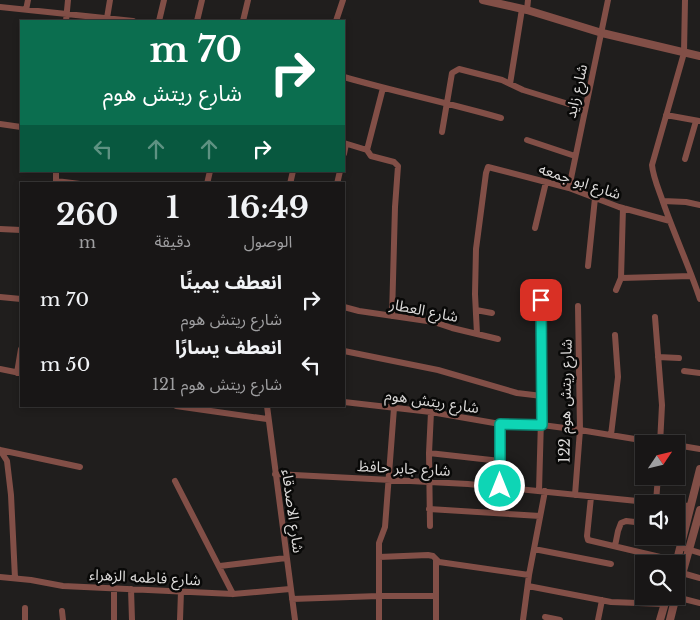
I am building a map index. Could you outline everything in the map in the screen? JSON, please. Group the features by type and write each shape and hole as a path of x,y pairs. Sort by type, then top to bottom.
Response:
{"street":[{"path":"26,10 28,0"},
{"path":"66,20 68,0"},
{"path":"107,18 110,0"},
{"path":"159,20 164,0"},
{"path":"197,20 202,0"},
{"path":"244,20 248,0"},
{"path":"336,20 343,0"},
{"path":"484,0 602,33 700,56"},
{"path":"510,84 528,0"},
{"name":"شارع زايد","path":"569,188 608,0"},
{"path":"685,0 684,52 652,165 670,221 700,299"},
{"path":"0,6 125,20"},
{"path":"442,132 452,73 456,70 502,80 523,90 585,109"},
{"path":"345,77 447,102 501,118"},
{"path":"367,150 383,88"},
{"path":"666,115 698,121 685,159"},
{"path":"0,124 20,126"},
{"path":"527,140 575,156"},
{"path":"345,144 367,150 371,156 394,162 398,166 392,316"},
{"name":"شارع ابو جمعه","path":"476,310 476,249 488,167 569,188 623,208 670,221"},
{"path":"536,228 546,182"},
{"path":"588,266 595,198"},
{"path":"663,201 700,205"},
{"path":"616,290 621,278 623,208"},
{"path":"0,229 20,230"},
{"path":"621,278 691,276"},
{"path":"0,297 20,299"},
{"path":"523,620 540,516 542,491 541,300"},
{"name":"شارع ريتش هوم 122","path":"575,495 580,430 578,306"},
{"name":"شارع العطار","path":"345,307 434,322 498,339"},
{"path":"477,334 476,310 492,312"},
{"path":"655,317 662,405 662,435"},
{"path":"611,434 618,376 615,335"},
{"path":"345,351 438,370 516,393 542,396"},
{"path":"658,357 679,358"},
{"path":"0,369 19,373"},
{"path":"684,371 700,373"},
{"name":"شارع ريتش هوم","path":"345,402 431,412 500,424 542,425 635,439"},
{"path":"183,407 268,419"},
{"name":"شارع الاصدقاء","path":"267,407 295,620"},
{"path":"379,620 379,543 385,526 394,408"},
{"path":"430,526 429,453 431,412"},
{"path":"500,424 500,486"},
{"path":"685,446 700,449"},
{"path":"15,578 13,515 0,450 80,467"},
{"path":"429,453 500,461"},
{"path":"685,527 700,470"},
{"name":"شارع جابر حافظ","path":"275,474 500,486 635,500"},
{"path":"175,481 233,594"},
{"path":"591,497 587,538 650,555"},
{"path":"685,506 690,506"},
{"path":"430,509 540,516"},
{"path":"685,563 700,510"},
{"path":"616,546 618,530 622,523 626,521 635,522"},
{"path":"678,555 680,547 700,553"},
{"path":"534,549 611,564"},
{"path":"379,557 428,555 433,556 436,560 529,575"},
{"path":"220,566 286,558"},
{"path":"436,560 436,620"},
{"path":"685,574 700,578"},
{"name":"شارع فاطمه الزهراء","path":"0,577 63,586 233,594 290,588"},
{"path":"528,586 602,600 635,602"},
{"path":"114,589 114,620"},
{"path":"131,590 132,620"},
{"path":"180,620 181,591"},
{"path":"292,600 379,596 436,596"},
{"path":"685,599 700,603"},
{"path":"598,620 602,600"},
{"path":"660,620 664,605"},
{"path":"670,620 674,605"},
{"path":"24,620 25,608"},
{"path":"62,611 63,620"},
{"path":"546,618 560,620"}],"route":[{"path":"500,486 500,424 542,425 541,300"}]}
